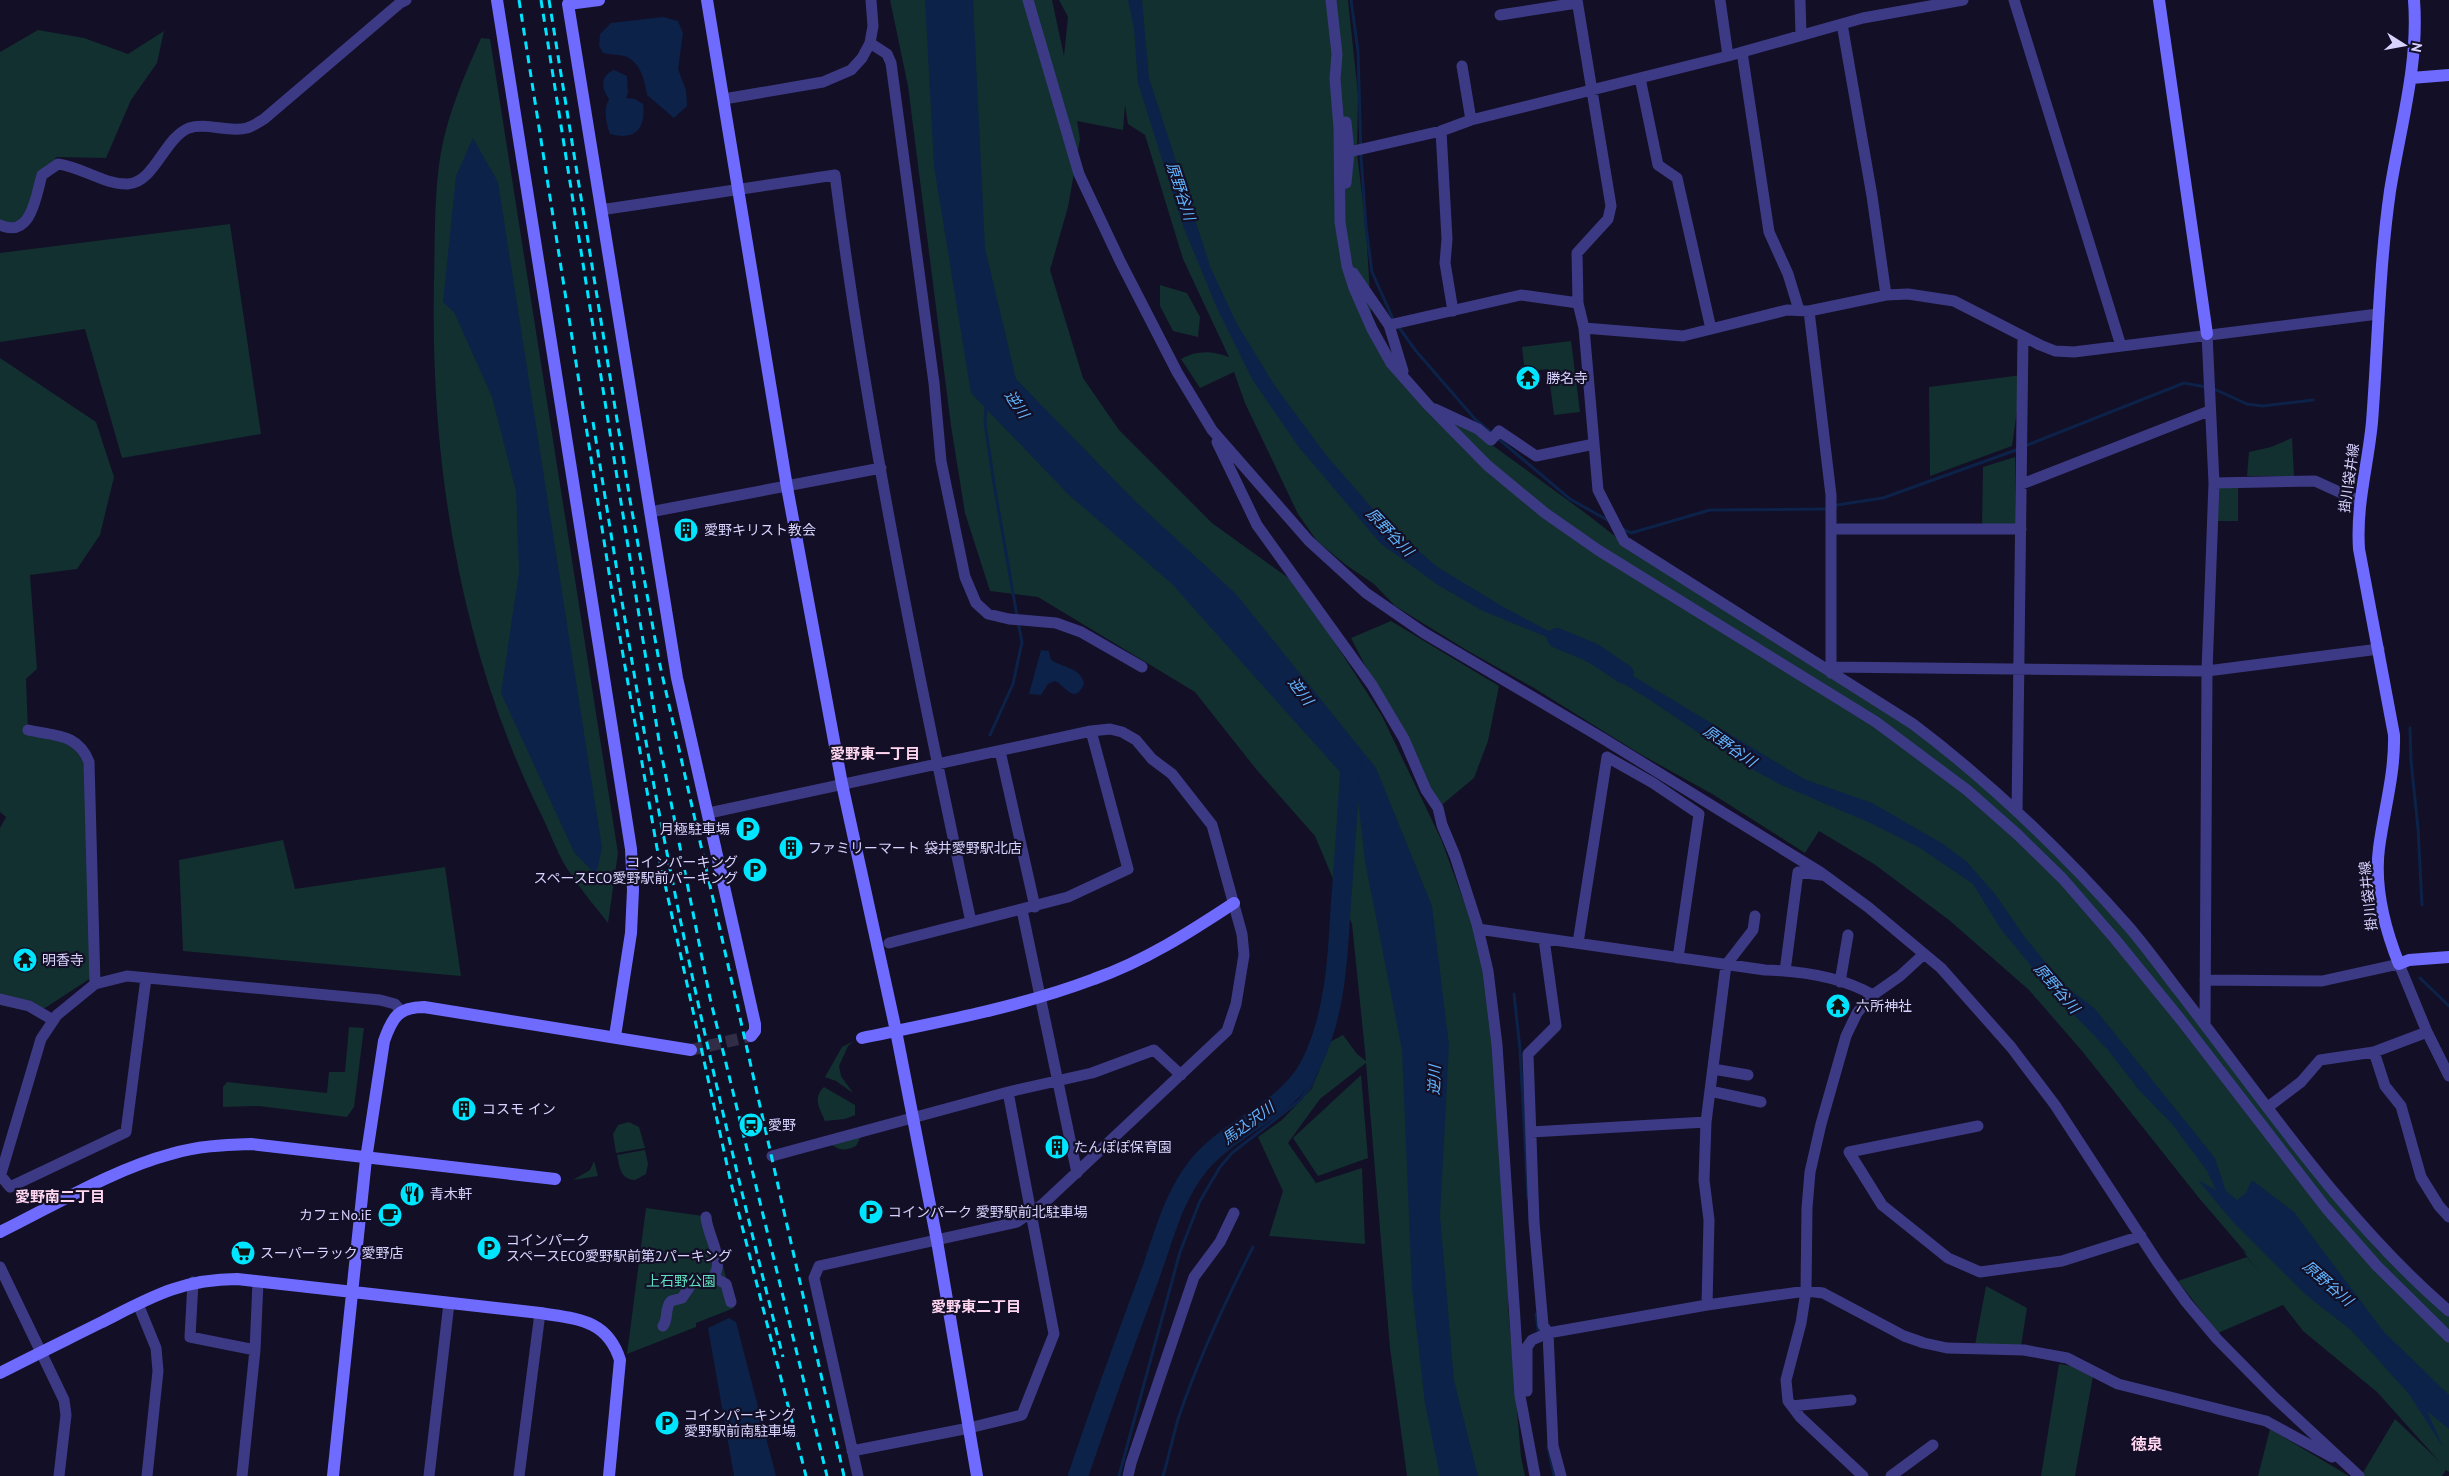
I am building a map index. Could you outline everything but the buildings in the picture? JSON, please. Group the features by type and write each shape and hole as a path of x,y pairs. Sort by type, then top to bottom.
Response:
{"street":[{"path":"0,225 13,227 24,223 31,214 42,176 58,164 74,166 114,182 130,184 145,177 176,136 190,128 247,128 264,119 400,3 406,0"},
{"path":"497,0 631,849 633,890 631,933 615,1036"},
{"path":"599,0 567,2 676,678 755,1024 755,1032 751,1036"},
{"path":"707,0 787,487 842,784 896,1031 937,1241 978,1476"},
{"path":"724,99 836,78 856,64 870,43 873,26 871,0"},
{"path":"1028,0 1080,174 1120,261 1178,372 1212,430 1257,525 1372,685 1404,739 1426,790 1438,808 1442,825 1455,856 1478,929 1488,971 1496,1045 1520,1396 1535,1476"},
{"path":"1331,0 1337,54 1335,79 1339,128 1339,208 1348,266 1354,288 1372,329 1391,363 1486,465 1544,513 1598,550 1876,722 1967,790 2017,834 2063,879 2115,939 2181,1020 2326,1208 2374,1263 2449,1337"},
{"path":"1720,0 1728,56"},
{"path":"1800,0 1801,36"},
{"path":"1348,152 1441,131 1471,120 1728,56 1863,18 1963,0"},
{"path":"2014,0 2121,346"},
{"path":"2159,0 2206,334 2214,484 2206,671 2205,1024"},
{"name":"掛川袋井線","path":"2399,964 2387,932 2379,876 2379,848 2395,755 2394,735 2358,549 2359,502 2372,422 2378,314 2390,192 2411,78 2415,44 2414,0"},
{"path":"1500,15 1577,2 1611,206 1608,219 1577,253 1578,302 1584,328 1598,490 1624,541 1831,670 1912,724 1955,756 2017,812 2129,928 2332,1190 2382,1249 2414,1281 2449,1311"},
{"path":"1842,24 1872,196 1886,295"},
{"path":"870,43 886,54 891,63 934,383 941,461 956,537 969,586 976,602 988,614 1056,623 1081,632 1142,667"},
{"path":"1742,52 1769,232 1804,310 1831,495 1831,670"},
{"path":"1462,66 1471,120"},
{"path":"2411,78 2449,75"},
{"path":"1640,78 1658,165 1677,178 1711,329"},
{"path":"1335,79 1344,106 1348,152 1345,196 1339,208"},
{"path":"1441,131 1447,239 1445,263 1453,310"},
{"path":"601,208 607,210 835,175 881,468 937,764 971,922"},
{"path":"1348,266 1389,325 1400,365 1408,382"},
{"path":"1389,325 1521,295 1578,302"},
{"path":"1584,328 1683,336 1787,310 1804,310 1886,295 1928,296 1954,301 2055,351 2074,352 2378,314"},
{"path":"2017,812 2023,336"},
{"path":"1429,406 1478,429 1491,440 1499,431 1536,456 1594,444"},
{"path":"2022,484 2209,412"},
{"path":"1212,430 1309,541 1366,593 1424,633 1602,738 1825,875 1868,907 1941,968 2011,1047 2055,1105 2186,1302 2217,1339 2281,1403 2359,1476"},
{"path":"650,512 881,468"},
{"path":"2214,484 2315,481 2359,502"},
{"path":"1832,529 2021,530"},
{"path":"1831,670 2206,671 2379,650"},
{"path":"708,813 1091,731 1110,729 1122,732 1136,740 1152,759 1172,774 1212,825 1242,934 1244,955 1236,1004 1227,1031 1043,1204 1016,1222 820,1266 814,1278 858,1476"},
{"path":"28,730 77,742 84,749 89,762 94,984"},
{"path":"890,943 1068,897 1128,869 1091,731"},
{"path":"1000,751 1035,907"},
{"path":"1578,944 1607,757 1653,783 1699,814 1678,958"},
{"path":"1785,971 1798,872 1825,875"},
{"path":"862,1038 1041,996 1095,979 1180,939 1234,903"},
{"path":"1022,910 1077,1173"},
{"path":"1707,1304 1709,1220 1704,1180 1706,1122 1726,965 1753,930 1755,916"},
{"path":"1478,929 1726,965 1785,971 1855,985 1873,995"},
{"path":"1840,982 1848,935"},
{"path":"1544,939 1556,1026 1528,1054 1536,1240 1543,1325 1548,1333 1553,1406 1553,1446 1561,1476"},
{"path":"1862,1476 1800,1417 1788,1401 1786,1380 1801,1323 1806,1292 1807,1208 1810,1172 1820,1124 1846,1036 1857,1013 1873,995 1900,976 1924,954"},
{"path":"2205,980 2322,981 2399,964 2409,960 2449,957"},
{"path":"2399,964 2427,1032 2449,1075"},
{"path":"146,978 126,1132 10,1187 0,1176 41,1039 53,1020 94,984 127,976 380,1000 395,1004 401,1012"},
{"path":"0,999 29,1006 53,1020"},
{"path":"332,1476 350,1293 366,1159 384,1041 390,1023 401,1012 410,1007 424,1007 615,1036 691,1050"},
{"path":"2268,1107 2301,1082 2320,1060 2374,1052 2427,1032"},
{"path":"772,1156 1008,1092 1092,1074 1154,1050 1181,1075"},
{"path":"2374,1052 2385,1086 2401,1106 2418,1171 2439,1206 2449,1217"},
{"path":"1713,1069 1748,1075"},
{"path":"1710,1091 1761,1102"},
{"path":"852,1451 969,1428 1022,1415 1054,1334 1029,1213 1008,1092"},
{"path":"1531,1132 1706,1122"},
{"path":"1978,1126 1849,1152 1882,1205 1948,1258 1980,1272 2062,1260 2141,1236"},
{"path":"0,1232 126,1170 153,1159 194,1148 250,1144 366,1159 555,1179"},
{"path":"1128,1476 1194,1277 1220,1242 1234,1213"},
{"path":"663,1326 666,1319 666,1308 671,1301 682,1298 692,1283 707,1281 713,1277 718,1263 708,1232 706,1216"},
{"path":"0,1267 64,1400 66,1415 59,1476"},
{"path":"713,1277 726,1284 731,1302"},
{"path":"0,1373 172,1288 193,1282 215,1279 540,1313 586,1321 607,1334 616,1346 620,1360 620,1377 608,1476"},
{"path":"193,1282 190,1337 255,1350"},
{"path":"242,1476 255,1350 258,1282"},
{"path":"1527,1439 1527,1348 1532,1340 1548,1333 1707,1304 1806,1292 1823,1293 1904,1336 1924,1343 1947,1348 2050,1353 2067,1358 2118,1384 2266,1421 2346,1465"},
{"path":"429,1476 450,1303"},
{"path":"138,1304 156,1348 158,1371 147,1476"},
{"path":"519,1476 540,1313"},
{"path":"1792,1406 1851,1400"},
{"path":"1891,1476 1933,1445"}],"green space":[{"path":"890,0 1052,0 1064,56 1068,17 1059,0 1348,0 1358,94 1357,154 1366,227 1372,329 1410,385 1588,515 1634,551 1938,743 2076,871 2127,929 2378,1251 2449,1309 2449,1472 2446,1470 2442,1476 2361,1476 2395,1419 2439,1461 2377,1392 2303,1331 2283,1305 2218,1333 2178,1281 2247,1257 2258,1271 2243,1251 2247,1254 2199,1198 2082,1051 2029,990 1949,920 1874,864 1819,831 1805,853 1714,795 1640,754 1534,688 1468,651 1395,606 1374,584 1346,565 1317,541 1298,514 1245,403 1234,372 1200,388 1181,359 1205,352 1229,357 1183,259 1145,135 1128,124 1125,105 1123,130 1077,121 1080,139 1068,207 1050,270 1083,378 1119,430 1212,523 1298,585 1382,716 1441,839 1472,924 1482,961 1500,1083 1508,1242 1508,1306 1521,1457 1525,1476 1407,1476 1390,1348 1366,1063 1320,1099 1288,1143 1316,1183 1362,1168 1365,1244 1269,1236 1283,1191 1258,1137 1282,1120 1312,1088 1330,1042 1343,1035 1357,1054 1366,1061 1352,924 1315,836 1256,769 1195,692 1038,597 990,591 965,513 951,426 908,86"},
{"path":"38,30 84,38 128,54 164,31 157,63 131,100 106,158 56,157 31,214 4,227 0,224 0,52"},
{"path":"481,38 490,39 618,853 608,923 562,860 512,750 489,686 470,621 456,554 445,486 434,350 437,183 441,152 448,123 463,80"},
{"path":"230,224 261,434 122,458 85,329 0,342 0,253"},
{"path":"1160,285 1187,293 1200,317 1198,337 1173,331 1160,306"},
{"path":"1571,341 1580,412 1554,415 1548,369 1531,371 1530,365 1524,365 1522,347"},
{"path":"0,358 96,422 114,477 100,535 77,569 30,575 37,669 26,679 28,730 76,747 85,766 94,976 45,1008 29,1011 0,1005 0,828 6,817 0,812"},
{"path":"2022,375 2012,446 1930,476 1929,387"},
{"path":"2292,438 2294,476 2247,476 2249,452 2271,447"},
{"path":"2015,457 2015,524 1982,526 1983,467"},
{"path":"2218,487 2238,487 2238,521 2218,521"},
{"path":"1391,621 1499,686 1488,741 1474,778 1438,808 1351,638"},
{"path":"283,840 295,889 445,867 461,976 183,951 179,860"},
{"path":"349,1027 364,1028 354,1107 347,1117 259,1106 223,1107 223,1087 227,1082 327,1093 329,1072 345,1072"},
{"path":"854,1041 848,1046 839,1066 841,1076 853,1093 836,1081 825,1077 842,1047"},
{"path":"1361,1075 1368,1158 1318,1176 1293,1138"},
{"path":"824,1087 855,1105 855,1115 845,1119 825,1121 818,1104 818,1095"},
{"path":"629,1122 639,1127 645,1148 616,1153 613,1134 618,1125"},
{"path":"863,1133 856,1146 848,1149 837,1148 827,1141"},
{"path":"645,1150 648,1164 646,1174 635,1180 626,1178 622,1172 617,1155"},
{"path":"594,1161 598,1176 573,1180 590,1170"},
{"name":"上石野公園","path":"646,1208 710,1217 734,1308 696,1323 696,1327 627,1354"},
{"path":"1986,1286 2027,1308 2021,1346 1975,1345"},
{"path":"2059,1364 2072,1366 2093,1376 2075,1476 2041,1476"},
{"path":"2270,1429 2349,1476 2258,1476"}],"water":[{"name":"逆川","path":"925,0 973,0 985,248 1016,379 1135,501 1236,594 1376,768 1432,906 1449,1045 1440,1216 1454,1380 1478,1476 1440,1476 1425,1404 1412,1289 1402,1050 1365,861 1357,791 1171,583 1068,494 971,393 934,166"},
{"path":"1128,0 1142,0 1149,78 1211,269 1237,324 1275,386 1326,455 1385,523 1439,568 1505,608 1628,673 1804,779 1872,803 1943,844 1966,861 1995,894 2024,936 2063,984 2095,1009 2215,1158 2226,1191 2237,1200 2246,1193 2252,1180 2294,1212 2384,1332 2449,1395 2449,1429 2427,1411 2443,1447 2409,1394 2351,1330 2306,1295 2233,1222 2198,1180 2216,1190 2207,1171 2172,1124 2139,1090 2108,1050 2062,1002 2027,961 2000,928 1973,884 1920,848 1868,822 1779,784 1752,769 1650,700 1547,637 1483,611 1438,585 1380,543 1298,446 1252,379 1217,308 1183,226 1138,83 1134,28"},
{"path":"663,17 678,21 683,33 678,69 686,90 687,106 674,118 647,95 642,73 632,60 624,56 603,53 599,46 600,34 611,23"},
{"path":"614,70 627,76 628,93 626,98 635,99 643,104 644,112 641,126 633,134 627,136 610,134 606,121 606,108 609,99 604,91 603,83 606,76"},
{"path":"473,138 498,182 602,848 596,875 574,852 501,693 519,572 516,491 492,397 454,312 443,302 456,176"},
{"path":"1041,650 1049,651 1051,660 1080,674 1084,684 1077,693 1073,694 1055,681 1048,684 1041,695 1029,694"},
{"path":"729,1318 736,1322 776,1476 734,1476 708,1328"}],"waterway":[{"path":"1351,0 1358,51 1361,156 1366,227 1372,272 1393,319 1416,351 1475,419 1570,499 1609,521"},
{"path":"2025,446 2184,383 2206,387"},
{"path":"2212,388 2247,404 2262,406 2313,400"},
{"path":"986,405 985,423 1017,616"},
{"path":"1833,508 1837,505 1883,498 2019,449"},
{"path":"1621,528 1631,533 1710,510 1828,509"},
{"path":"990,735 1013,684 1022,642 1018,622"},
{"name":"原野谷川","path":"1557,638 1593,653 1624,674"},
{"path":"2410,728 2422,905"},
{"name":"馬込沢川","path":"1078,1476 1168,1223 1181,1193 1198,1166 1211,1152 1226,1139 1275,1106 1302,1079 1320,1043 1331,1003 1337,962 1351,757"},
{"path":"2420,978 2449,1006"},
{"path":"1514,994 1520,1049 1528,1198"},
{"path":"1119,1476 1180,1252 1200,1201 1220,1167 1232,1153 1300,1100 1312,1084 1324,1048 1331,998"},
{"path":"1163,1476 1179,1416 1195,1373 1253,1247"},
{"path":"1536,1314 1538,1330"},
{"path":"1548,1447 1554,1476"}],"tunnel":[{"path":"691,1050 751,1036"}],"railway":[{"path":"519,0 613,598 657,848 731,1183 806,1476"},
{"path":"541,0 660,747 710,998 827,1476"},
{"path":"549,0 630,500 659,661 844,1476"},
{"path":"593,422 637,689 692,976 751,1230 783,1357"}],"place":[{"name":"勝名寺","path":"1528,378"},
{"name":"愛野キリスト教会","path":"686,530"},
{"name":"月極駐車場","path":"748,829"},
{"name":"ファミリーマート 袋井愛野駅北店","path":"791,848"},
{"name":"コインパーキング スペースECO愛野駅前パーキング","path":"755,870"},
{"name":"明香寺","path":"25,960"},
{"name":"六所神社","path":"1838,1006"},
{"name":"コスモ イン","path":"464,1109"},
{"name":"愛野","path":"751,1125"},
{"name":"たんぽぽ保育園","path":"1057,1147"},
{"name":"青木軒","path":"412,1194"},
{"name":"コインパーク 愛野駅前北駐車場","path":"871,1212"},
{"name":"カフェNo.iE","path":"390,1215"},
{"name":"コインパーク スペースECO愛野駅前第2パーキング","path":"489,1248"},
{"name":"スーパーラック 愛野店","path":"243,1253"},
{"name":"コインパーキング 愛野駅前南駐車場","path":"667,1423"}],"district":[{"name":"愛野東一丁目","path":"875,753"},
{"name":"愛野南二丁目","path":"60,1196"},
{"name":"愛野東二丁目","path":"976,1306"},
{"name":"徳泉","path":"2147,1444"}]}
